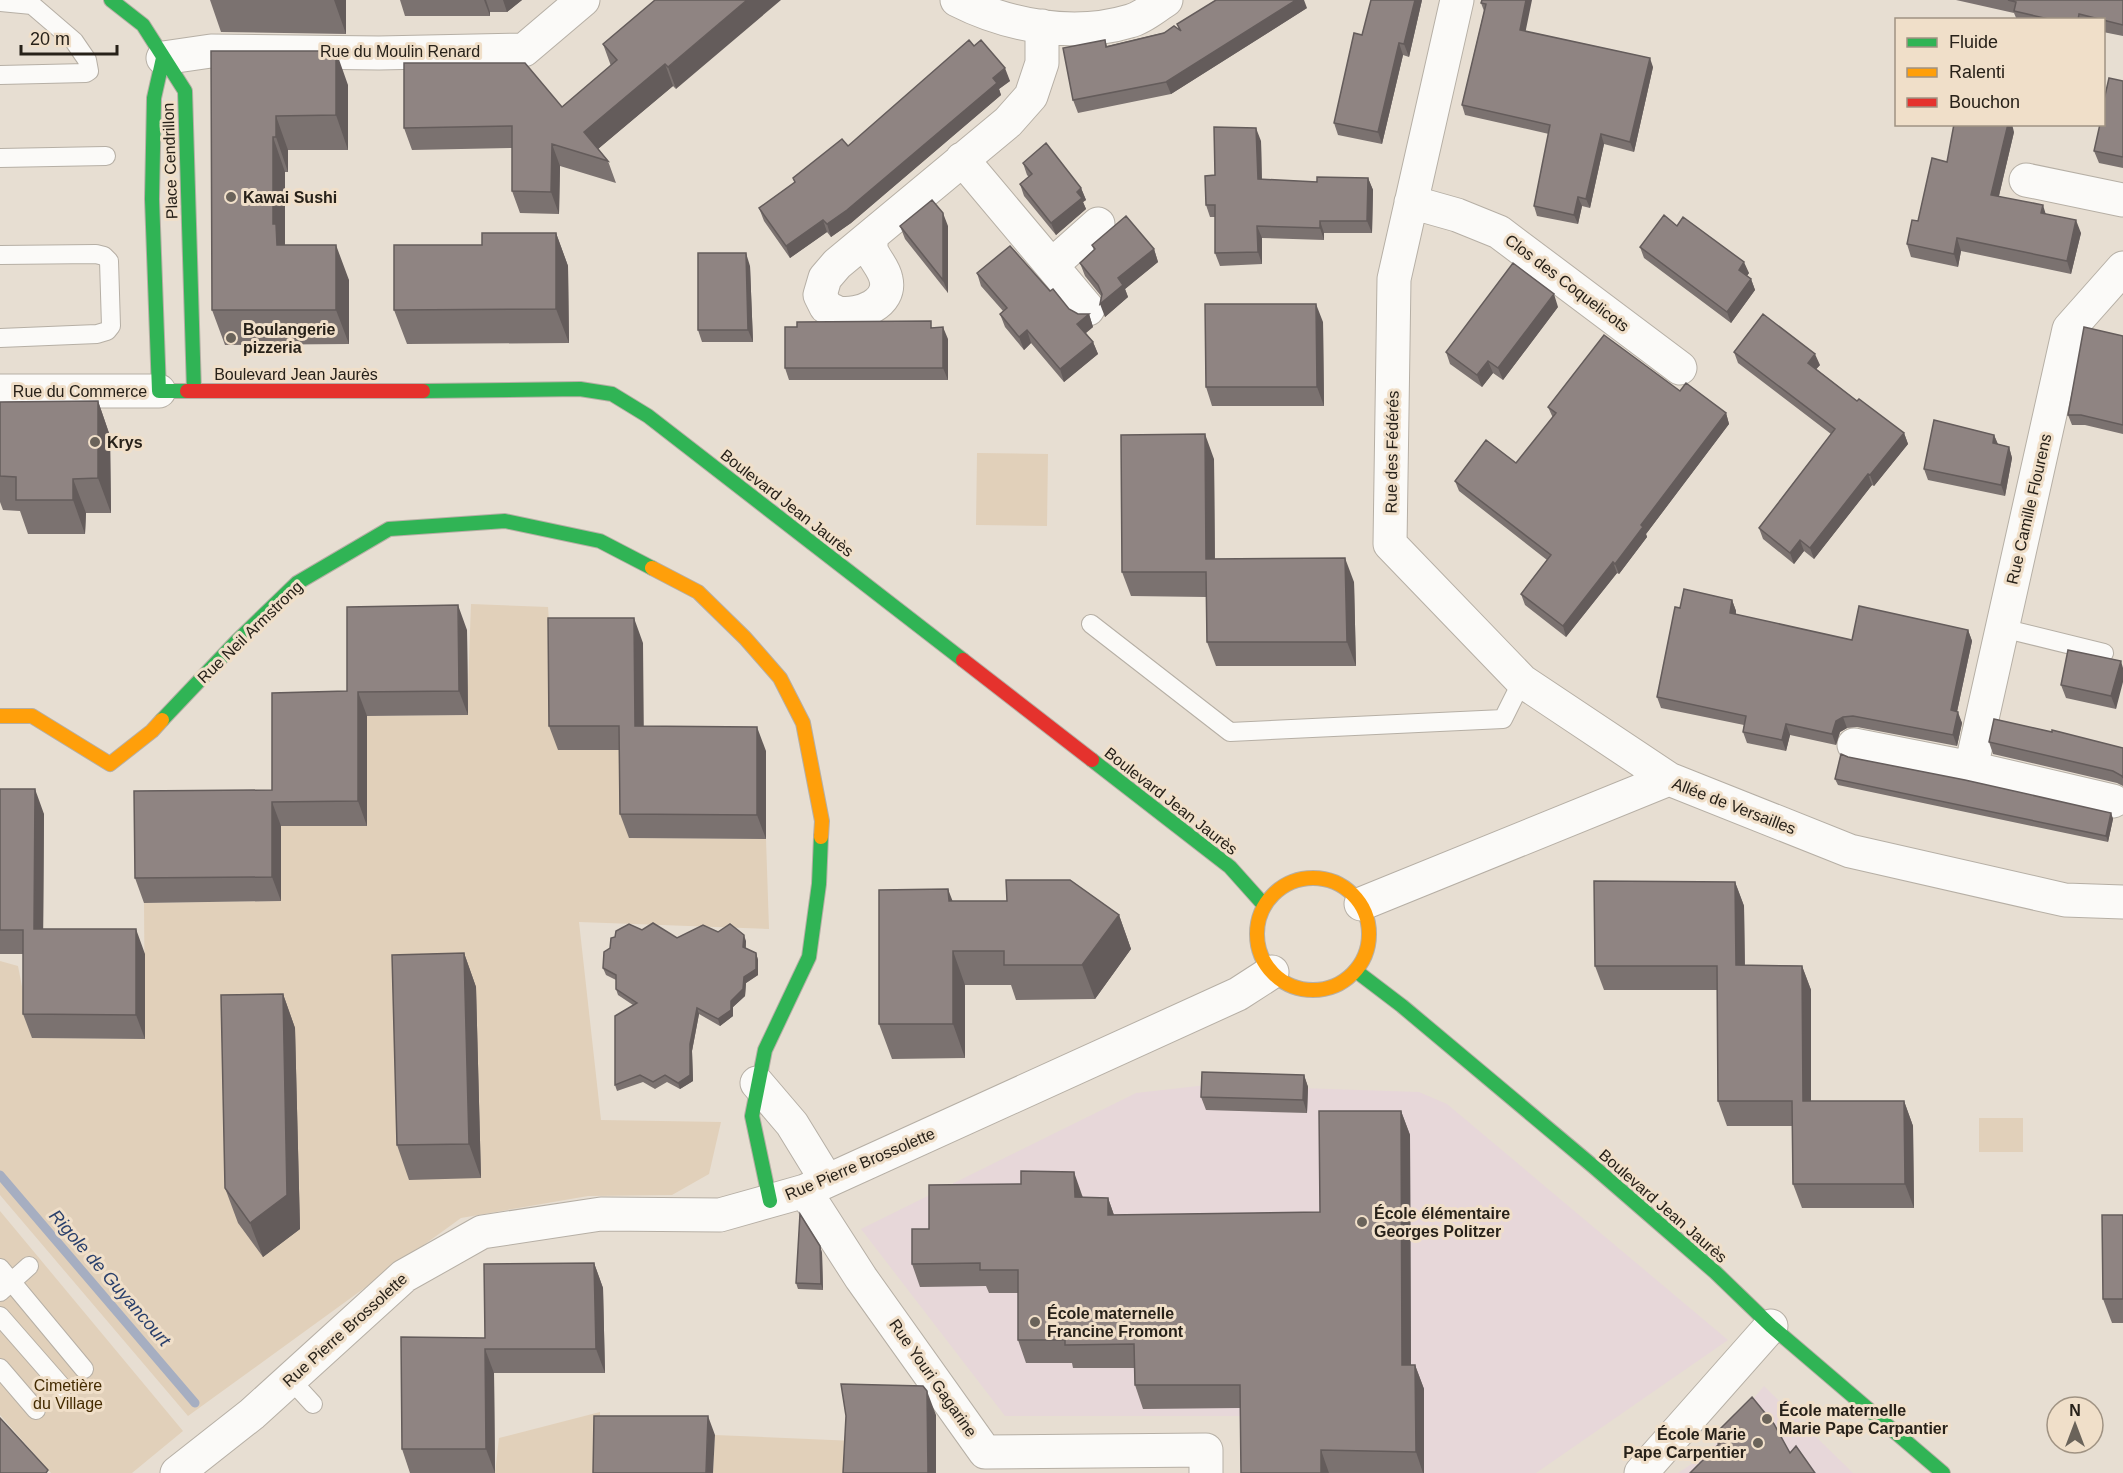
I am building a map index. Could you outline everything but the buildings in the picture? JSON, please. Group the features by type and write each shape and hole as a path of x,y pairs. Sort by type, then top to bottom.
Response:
{"street":[{"path":"111,0 143,25 163,58"},
{"name":"Rue du Moulin Renard","path":"163,58 211,51 379,53 524,50 583,0"},
{"path":"957,0 973,8 1015,21 1042,26 1088,29 1132,21 1166,0"},
{"name":"Rue des Fédérés","path":"1456,0 1394,279 1390,544 1522,681 1669,779"},
{"path":"872,235 1008,122 1031,96 1042,63 1042,26"},
{"name":"Place Cendrillon","path":"159,391 152,199 154,98 163,58"},
{"name":"Place Cendrillon","path":"163,58 185,91 194,391"},
{"path":"962,159 1088,309"},
{"path":"2026,180 2123,200"},
{"name":"Clos des Coquelicots","path":"1411,202 1458,215 1499,232 1680,368"},
{"path":"1052,265 1098,224"},
{"name":"Rue Camille Flourens","path":"1971,768 2069,329 2123,268"},
{"name":"Boulevard Jean Jaurès","path":"194,391 350,392 580,389 612,394 648,416 1208,850 1238,874 1264,905"},
{"name":"Rue du Commerce","path":"0,391 159,391"},
{"path":"159,391 194,391"},
{"name":"Rue Neil Armstrong","path":"0,716 32,716 111,764 152,730 236,642 297,584 389,529 505,521 600,541 698,592 745,638 780,678 803,723 822,821 819,885 809,957 765,1050 752,1116 770,1202"},
{"path":"1854,745 1971,768 2113,801"},
{"name":"Allée de Versailles","path":"1361,904 1669,779 1850,851 2065,900 2123,902"},
{"path":"1312,878 1331,880 1348,889 1361,904 1368,921 1369,940 1364,958 1356,971 1338,985 1320,989 1303,989 1286,983 1272,972 1261,957 1257,940 1257,922 1264,905 1276,890 1293,881 1312,878"},
{"name":"Boulevard Jean Jaurès","path":"1356,971 1402,1006 1594,1167 1715,1272 1771,1326 1943,1473"},
{"name":"Rue Pierre Brossolette","path":"177,1473 252,1414 404,1276 482,1232 601,1214 720,1215 770,1202 816,1186 1238,994 1272,972"},
{"path":"757,1083 792,1124 816,1186"},
{"name":"Rue Youri Gagarine","path":"816,1186 861,1278 985,1452 1206,1450 1206,1473"},
{"path":"1641,1473 1771,1326"}],"lane":[{"path":"0,2 32,5 74,41 87,60 89,71 86,73 0,75"},
{"path":"0,158 106,156"},
{"path":"0,255 96,254 104,256 109,261 111,326 107,332 97,334 0,338"},
{"path":"1090,624 1230,732 1503,719 1522,681"},
{"path":"2002,628 2104,653"},
{"path":"30,1266 4,1280 84,1369"},
{"path":"0,1316 63,1389"},
{"path":"0,1368 36,1410"},
{"path":"290,1379 313,1404"}],"shaded area":[{"name":"École élémentaire Georges Politzer","path":"1207,1085 1419,1092 1447,1104 1728,1340 1536,1473 1249,1473 1248,1416 1005,1416 861,1229 1136,1093"},
{"name":"École maternelle Marie Pape Carpantier","path":"1764,1386 1853,1473 1678,1473 1708,1453"}],"green space":[{"path":"977,453 1048,454 1047,526 976,525"},
{"path":"471,604 548,607 558,750 628,750 629,838 766,839 769,929 579,922 601,1120 721,1122 709,1174 672,1195 588,1196 461,1218 188,1416 0,1195 0,961 18,966 32,1038 145,1039 144,903 281,901 281,826 366,826 367,716 467,715"},
{"path":"1979,1118 2023,1118 2023,1152 1979,1152"},
{"name":"Cimetière du Village","path":"0,1211 183,1431 132,1473 51,1473 0,1415"},
{"path":"600,1412 600,1473 495,1473 499,1438"},
{"path":"715,1435 855,1441 853,1473 713,1473"}],"waterway":[{"name":"Rigole de Guyancourt","path":"0,1175 195,1403"}],"traffic: fast":[{"path":"111,0 143,25 185,91 194,391"},
{"path":"163,58 154,98 152,199 159,391 187,391"},
{"path":"423,391 580,389 612,394 648,416 963,660"},
{"path":"162,720 236,642 297,583 389,529 505,521 600,541 652,568"},
{"path":"1092,760 1230,867 1264,905"},
{"path":"770,1201 752,1116 765,1050 809,957 819,884 821,837"},
{"path":"1356,971 1402,1006 1594,1167 1715,1272 1771,1326 1943,1473"}],"traffic: slow":[{"path":"652,568 698,592 745,638 780,678 803,723 822,821 821,837"},
{"path":"0,716 32,716 110,764 152,731 162,720"},
{"path":"1313,878 1334,882 1353,894 1365,913 1369,934 1365,955 1353,974 1334,986 1313,990 1292,986 1273,974 1261,955 1257,934 1261,913 1273,894 1292,882 1313,878"}],"traffic: jam":[{"path":"187,391 423,391"},
{"path":"963,660 1092,760"}],"place":[{"name":"Kawai Sushi","path":"231,197"},
{"name":"Boulangerie pizzeria","path":"231,338"},
{"name":"Krys","path":"95,442"},
{"name":"École élémentaire Georges Politzer","path":"1362,1222"},
{"name":"École maternelle Francine Fromont","path":"1035,1322"},
{"name":"École maternelle Marie Pape Carpantier","path":"1767,1419"},
{"name":"École Marie Pape Carpentier","path":"1758,1443"}]}
